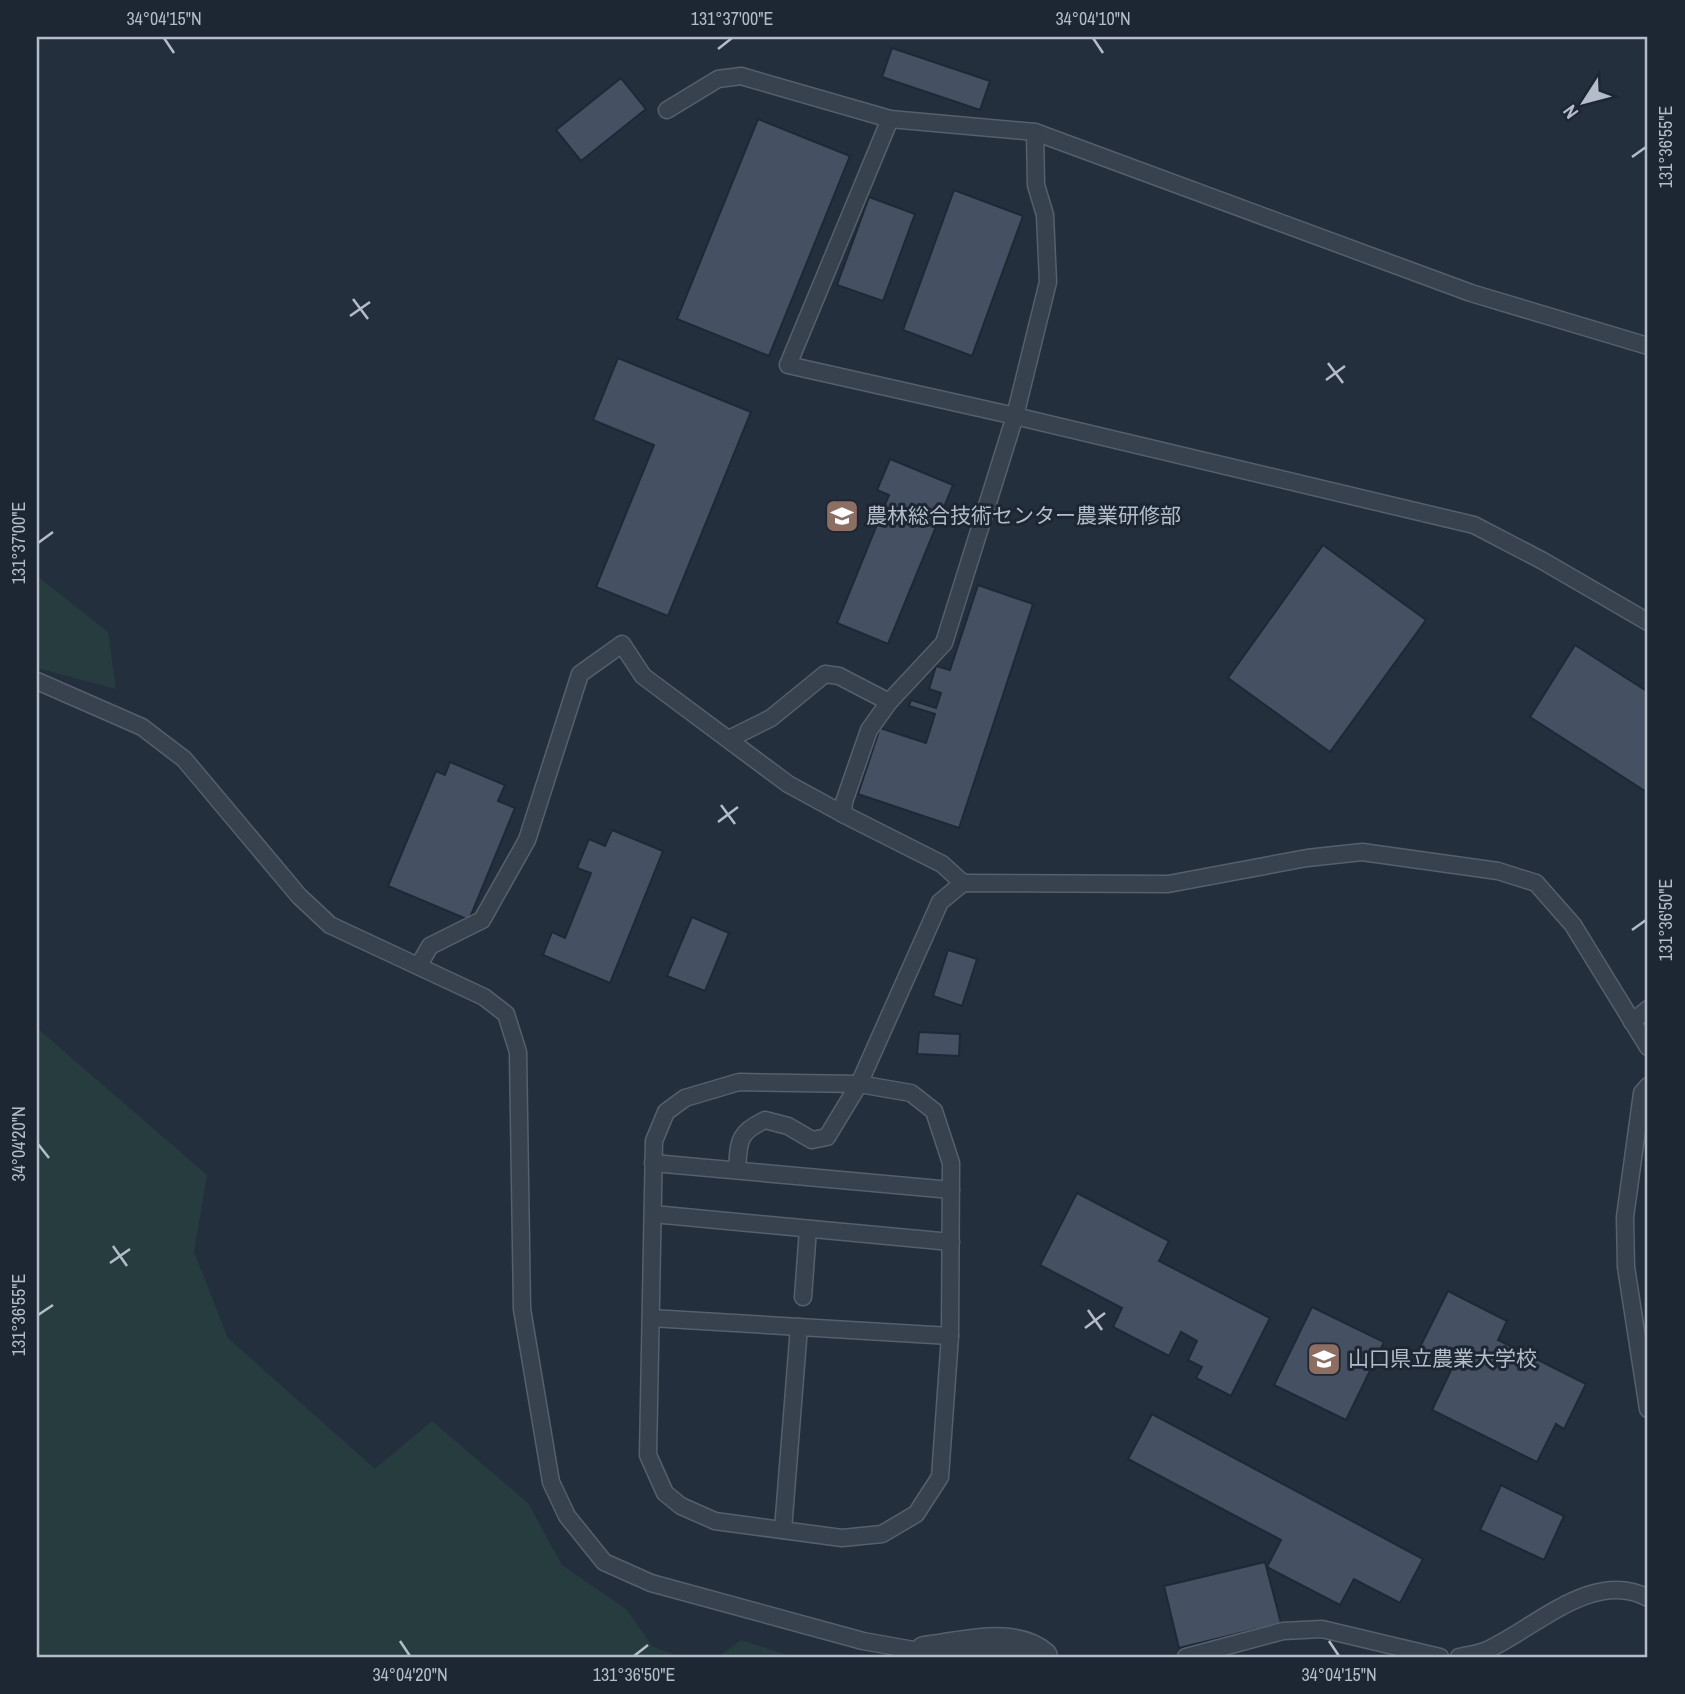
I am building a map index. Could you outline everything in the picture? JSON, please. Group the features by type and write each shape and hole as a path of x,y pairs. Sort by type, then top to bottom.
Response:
{"street":[{"path":"925,1652 1000,1644 1031,1648 1042,1657"}],"lane":[{"path":"667,110 718,79 741,76 890,119 1035,132 1471,293 1648,346"},
{"path":"890,119 788,365 1474,525 1543,561 1648,622"},
{"path":"843,814 844,802 869,730 889,702 944,643 1015,416 1048,282 1045,215 1036,184 1035,132"},
{"path":"419,965 430,946 482,920 527,840 580,674 622,644 643,676 788,784 942,864 963,883"},
{"path":"729,738 771,718 825,674 839,676 889,702"},
{"path":"37,681 142,727 184,759 299,896 330,925 484,997 506,1014 518,1052 522,1310 551,1482 567,1516 604,1562 651,1583 863,1641 925,1652"},
{"path":"737,1170 739,1142 748,1128 765,1120 788,1126 813,1140 827,1137 859,1084 940,902 963,883 1168,884 1307,858 1362,852 1498,871 1536,883 1573,925 1648,1047"},
{"path":"1632,1022 1648,1009"},
{"path":"739,1082 859,1084 911,1093 934,1111 951,1163 950,1336 940,1477 916,1514 882,1534 842,1538 715,1521 681,1506 665,1493 648,1455 653,1163 654,1141 666,1112 685,1098 739,1082"},
{"path":"1648,1086 1642,1093 1625,1217 1626,1267 1648,1409"},
{"path":"653,1163 951,1190"},
{"path":"653,1214 951,1242"},
{"path":"803,1297 808,1229"},
{"path":"650,1318 950,1336"},
{"path":"783,1530 799,1327"},
{"path":"1459,1657 1484,1652 1571,1601 1606,1589 1646,1592"},
{"path":"1186,1657 1283,1631 1322,1629 1440,1657"}],"green space":[{"path":"37,576 108,632 116,689 37,668"},
{"path":"37,1028 207,1175 194,1252 228,1338 375,1469 432,1421 528,1503 562,1565 626,1609 653,1647 682,1657 37,1657"},
{"path":"741,1640 794,1657 718,1657"}],"building":[{"path":"892,48 990,81 980,110 882,77"},
{"path":"621,78 646,109 581,161 556,130"},
{"path":"758,119 850,156 769,356 677,319"},
{"path":"954,190 1023,216 972,356 903,330"},
{"path":"869,197 915,214 883,301 837,285"},
{"path":"618,358 751,412 668,616 596,587 654,445 593,420"},
{"path":"890,459 953,485 888,644 837,623 889,495 877,490"},
{"path":"1323,545 1426,620 1330,752 1228,678"},
{"path":"978,585 1033,604 959,828 858,794 880,728 926,743 935,714 909,706 911,700 936,708 941,693 929,689 936,666 950,670"},
{"path":"1575,645 1648,692 1648,793 1530,717"},
{"path":"450,762 505,785 498,801 515,808 469,920 388,886 436,771 445,775"},
{"path":"612,830 663,851 610,983 543,955 552,932 565,938 591,873 577,868 589,839 605,846"},
{"path":"692,917 729,933 705,991 667,976"},
{"path":"948,950 977,959 962,1006 933,996"},
{"path":"919,1032 960,1034 959,1056 917,1054"},
{"path":"1077,1193 1169,1241 1159,1261 1270,1318 1231,1396 1196,1378 1202,1367 1188,1360 1197,1341 1181,1332 1169,1356 1113,1327 1122,1308 1040,1265"},
{"path":"1448,1291 1507,1321 1498,1340 1586,1384 1564,1429 1556,1424 1537,1462 1432,1410 1454,1364 1420,1347"},
{"path":"1312,1307 1384,1342 1346,1420 1274,1385"},
{"path":"1152,1414 1423,1559 1400,1603 1354,1579 1340,1605 1267,1567 1281,1540 1128,1459"},
{"path":"1501,1485 1564,1516 1544,1560 1480,1530"},
{"path":"1265,1562 1281,1623 1179,1648 1164,1586"}],"place":[{"name":"農林総合技術センター農業研修部","path":"842,516"},
{"name":"山口県立農業大学校","path":"1324,1359"}]}
